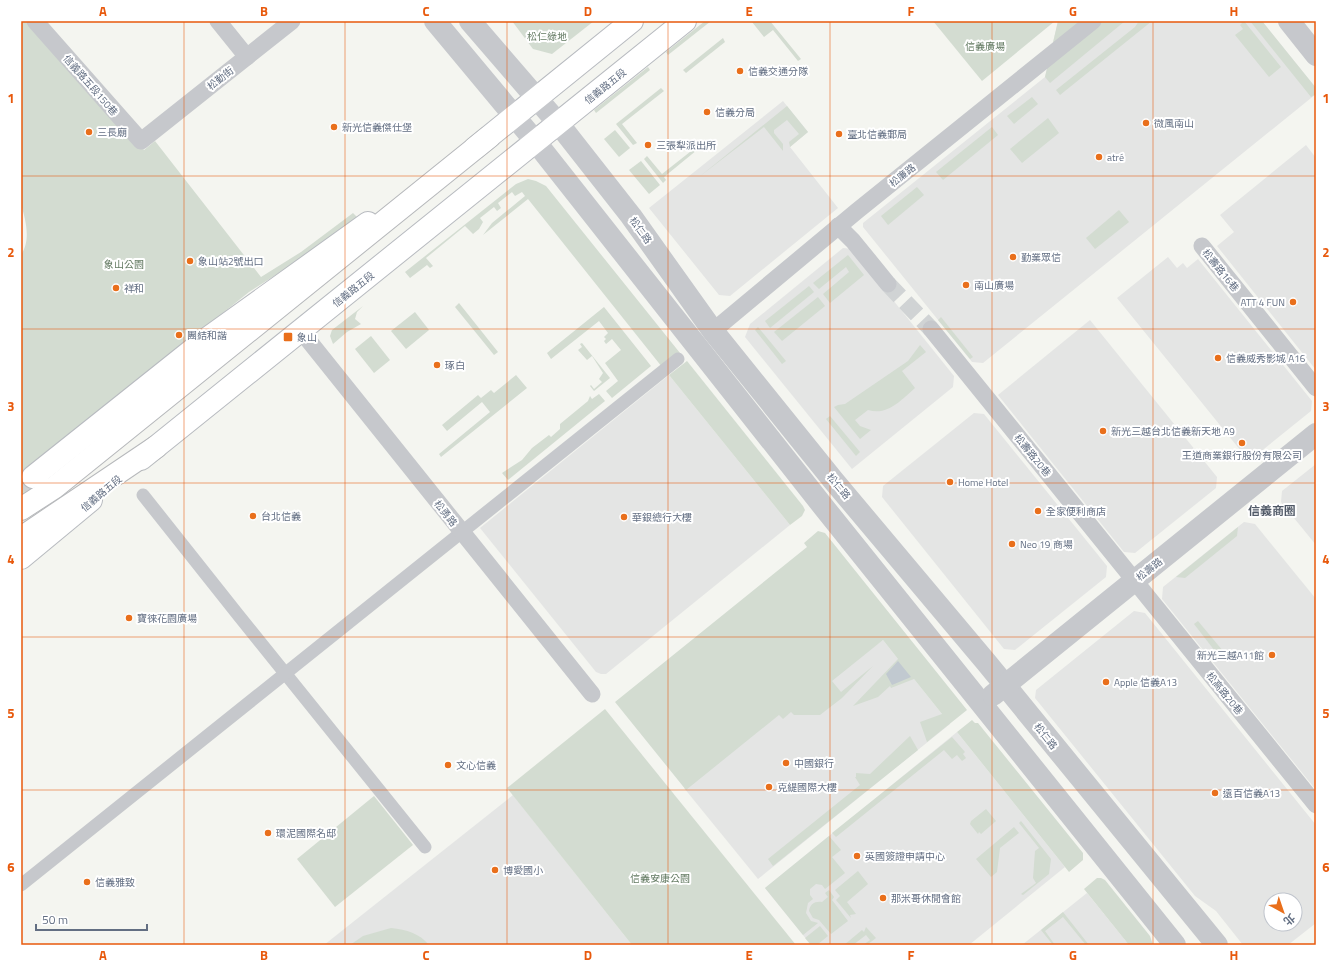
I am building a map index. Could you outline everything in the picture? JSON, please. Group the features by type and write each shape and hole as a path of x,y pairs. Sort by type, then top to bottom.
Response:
{"main road":[{"path":"21,509 55,487 632,21"},
{"name":"信義路五段","path":"21,558 156,447 685,21"},
{"path":"33,477 201,343 272,290 490,137"},
{"path":"21,538 156,447"}],"street":[{"name":"信義路五段150巷","path":"35,21 141,141 149,134"},
{"path":"218,21 247,56"},
{"name":"松勤街","path":"149,134 292,21"},
{"path":"435,21 535,141 1174,945"},
{"name":"松仁路","path":"470,21 536,97 631,216 713,331 833,480 1005,685 1217,945"},
{"name":"松廉路","path":"713,331 838,226 1093,21"},
{"path":"1289,21 1316,55"},
{"path":"838,226 853,241 888,284"},
{"name":"松壽路16巷","path":"1202,246 1316,388"},
{"name":"松壽路20巷","path":"931,329 1134,581"},
{"name":"松勇路","path":"301,331 592,694"},
{"path":"21,885 678,359"},
{"name":"松壽路","path":"981,704 1316,434"},
{"path":"144,495 285,674 426,847"},
{"name":"松高路20巷","path":"1134,581 1316,805"}],"shaded area":[{"path":"1058,21 1262,21 1316,88 1316,94 983,363 972,362 863,227 863,223 1045,77"},
{"path":"783,101 808,132 790,147 838,208 730,296 719,295 649,208"},
{"name":"ATT 4 FUN","path":"1306,145 1316,158 1316,370 1217,246 1234,232 1220,215"},
{"path":"843,248 852,249 954,376 953,387 852,469 745,337 750,324"},
{"name":"信義威秀影城 A16","path":"1168,257 1177,268 1183,263 1187,268 1198,259 1312,401 1311,411 1254,457 1245,456 1117,298"},
{"name":"新光三越台北信義新天地 A9","path":"1090,320 1217,477 1216,488 1135,553 1124,552 998,395"},
{"name":"華銀總行大樓","path":"669,375 790,525 606,674 601,674 596,672 480,528"},
{"path":"974,413 984,414 1107,566 1106,577 1015,650 1004,649 882,497 883,486"},
{"path":"1316,464 1316,545 1281,502 1282,491"},
{"name":"新光三越A11館","path":"1244,522 1255,524 1316,599 1316,790 1162,599 1163,587"},
{"path":"1134,611 1145,613 1316,825 1316,923 1288,945 1243,945 1216,911 1195,896 1035,698 1036,690"},
{"path":"883,640 950,724 758,879 684,788 742,741"},
{"path":"898,661 911,677 892,685 886,674"},
{"path":"957,732 1065,867 969,945 811,945 765,888"},
{"name":"博愛國小","path":"513,795 632,945 324,945"},
{"path":"1087,893 1129,945 1022,945"}],"green space":[{"name":"象山公園","path":"21,21 31,21 144,150 155,141 261,277 301,252 353,213 357,217 315,250 249,292 27,470 40,485 21,498 21,255 26,243 27,230 21,204"},
{"name":"松仁綠地","path":"512,21 594,21 552,54 533,49"},
{"path":"705,21 711,21 668,55 666,52"},
{"path":"770,21 801,59 798,61 773,30 764,37 752,22"},
{"name":"信義廣場","path":"933,21 1055,21 982,81"},
{"path":"1058,21 1125,21 1050,83 1045,77"},
{"path":"1139,21 1152,21 1060,95 1056,90 1135,27"},
{"path":"1240,21 1244,21 1281,67 1269,77 1235,35 1243,29 1240,25 1242,23"},
{"path":"1250,21 1262,21 1316,88 1316,94 1311,97"},
{"path":"723,38 725,42 686,73 683,70"},
{"path":"648,67 650,70 596,113 594,110"},
{"path":"661,88 664,91 622,124 637,143 633,145 616,124"},
{"path":"1032,97 1038,104 1014,124 1007,116"},
{"path":"787,106 808,132 790,147 789,142 799,134 787,120 774,130 774,133 783,144 783,151 764,127 699,177"},
{"path":"1048,118 1059,133 1022,163 1010,149"},
{"path":"992,127 998,135 943,180 936,172"},
{"path":"615,130 630,148 619,157 604,139"},
{"path":"695,148 697,150 664,177 666,180 663,183 644,159 647,156 662,174"},
{"path":"641,161 660,185 649,194 629,170"},
{"path":"528,179 546,186 680,353 662,367 528,199 483,235 492,223 525,196 522,192 515,196 512,192 498,203 501,208 497,211 494,207 480,218 483,222 479,229 473,234 465,226 426,258 433,266 430,268 427,265 410,278 405,272 516,184"},
{"path":"917,187 924,195 888,225 881,216"},
{"path":"1119,210 1129,222 1095,249 1086,238"},
{"path":"848,255 864,275 830,303 823,294 849,272 846,267 819,289 813,283"},
{"path":"809,286 814,292 770,328 765,321"},
{"path":"818,297 825,306 782,341 774,332"},
{"path":"459,303 498,352 494,355 455,307"},
{"path":"363,306 357,312 355,319 361,324 347,332 333,344 330,336 332,330"},
{"path":"604,307 651,366 612,398 606,391 618,381 605,363 621,350 612,339 606,344 604,341 606,339 604,337 608,333 599,321 551,359 547,353"},
{"path":"415,312 429,330 406,349 391,331"},
{"path":"941,317 973,357 970,359 938,320"},
{"path":"758,327 786,361 782,364 755,330"},
{"path":"371,336 390,360 374,373 355,349"},
{"path":"582,343 610,378 594,391 590,386 591,385 594,389 602,382 599,379 603,373 592,356 587,360 578,350 582,347 580,344"},
{"path":"920,345 926,352 902,371 915,388 894,406 882,411 868,410 855,420 860,426 871,430 860,439 834,407 845,404 908,361"},
{"path":"687,361 803,506 805,510 802,516 790,525 669,375"},
{"path":"516,375 527,388 441,457 439,454 490,412 482,402 447,431 442,425 478,395 481,398 491,390 494,393"},
{"path":"599,394 605,401 508,480 502,473 522,460 532,448 549,435 551,437 560,429 560,424 588,401 590,396 592,399"},
{"path":"830,416 860,452 856,456 826,419"},
{"path":"1238,527 1237,536 1185,578 1176,577"},
{"path":"818,531 825,533 967,710 927,742 920,722 942,714 914,679 891,688 890,686 878,697 853,706 898,659 883,640 832,681 841,692 873,666 842,698 820,715 794,715 791,712 783,719 779,715 686,790 615,702 807,547 804,543"},
{"path":"1198,621 1223,651 1218,655 1194,624"},
{"name":"信義安康公園","path":"605,709 796,945 632,945 507,788"},
{"path":"972,720 975,723 978,723 1083,853 1083,860 1069,872 957,732"},
{"path":"910,736 918,750 773,866 768,859 860,785 855,777 856,773 870,774"},
{"path":"952,737 965,752 963,754 966,758 962,761 957,755 952,759 944,750 836,837 832,833"},
{"path":"374,796 413,845 335,907 297,859"},
{"path":"986,809 996,821 981,834 979,832 978,834 970,824 971,821"},
{"path":"1021,821 1051,859 1049,874 1023,895 1021,894 1036,883 1033,878 1035,851 1039,848 1019,823"},
{"path":"1014,827 1019,833 1000,848 997,872 991,877 976,859"},
{"path":"829,836 841,850 832,857 845,873 825,889 822,885 816,884 810,889 810,895 813,899 808,903 806,913 811,921 818,923 803,935 765,888"},
{"path":"858,871 868,884 847,902 856,914 850,915 851,918 836,900 840,896 835,890"},
{"path":"1097,878 1105,880 1150,936 1153,945 1129,945 1084,889"},
{"path":"829,890 834,897 832,900 848,921 831,934 819,920 813,918 809,911 810,906 817,902 822,902 828,897 825,893"},
{"path":"1063,912 1089,945 1086,945 1063,917 1045,931 1055,945 1053,945 1041,930"},
{"path":"820,926 828,936 817,945 811,945 805,938"},
{"path":"866,927 876,938 867,945 863,945 870,940 866,935 853,945 844,945 862,930 864,932"},
{"path":"391,928 417,935 429,945 350,945 363,936"}],"tunnel":[{"path":"888,284 931,329"},
{"path":"21,487 33,477"}],"place":[{"name":"信義交通分隊","path":"740,71"},
{"name":"信義分局","path":"707,112"},
{"name":"微風南山","path":"1146,123"},
{"name":"新光信義傑仕堡","path":"334,127"},
{"name":"三長廟","path":"89,132"},
{"name":"臺北信義郵局","path":"839,134"},
{"name":"三張犁派出所","path":"648,145"},
{"name":"atré","path":"1099,157"},
{"name":"勤業眾信","path":"1013,257"},
{"name":"象山站2號出口","path":"190,261"},
{"name":"南山廣場","path":"966,285"},
{"name":"祥和","path":"116,288"},
{"name":"ATT 4 FUN","path":"1293,302"},
{"name":"團結和諧","path":"179,335"},
{"name":"象山","path":"288,337"},
{"name":"信義威秀影城 A16","path":"1218,358"},
{"name":"琢白","path":"437,365"},
{"name":"新光三越台北信義新天地 A9","path":"1103,431"},
{"name":"王道商業銀行股份有限公司","path":"1242,443"},
{"name":"Home Hotel","path":"950,482"},
{"name":"全家便利商店","path":"1038,511"},
{"name":"台北信義","path":"253,516"},
{"name":"華銀總行大樓","path":"624,517"},
{"name":"Neo 19 商場","path":"1012,544"},
{"name":"寶徠花園廣場","path":"129,618"},
{"name":"新光三越A11館","path":"1272,655"},
{"name":"Apple 信義A13","path":"1106,682"},
{"name":"中國銀行","path":"786,763"},
{"name":"文心信義","path":"448,765"},
{"name":"克緹國際大樓","path":"769,787"},
{"name":"遠百信義A13","path":"1215,793"},
{"name":"環泥國際名邸","path":"268,833"},
{"name":"英國簽證申請中心","path":"857,856"},
{"name":"博愛國小","path":"495,870"},
{"name":"信義雅致","path":"87,882"},
{"name":"那米哥休閒會館","path":"883,898"}],"district":[{"name":"信義商圈","path":"1272,511"}]}
